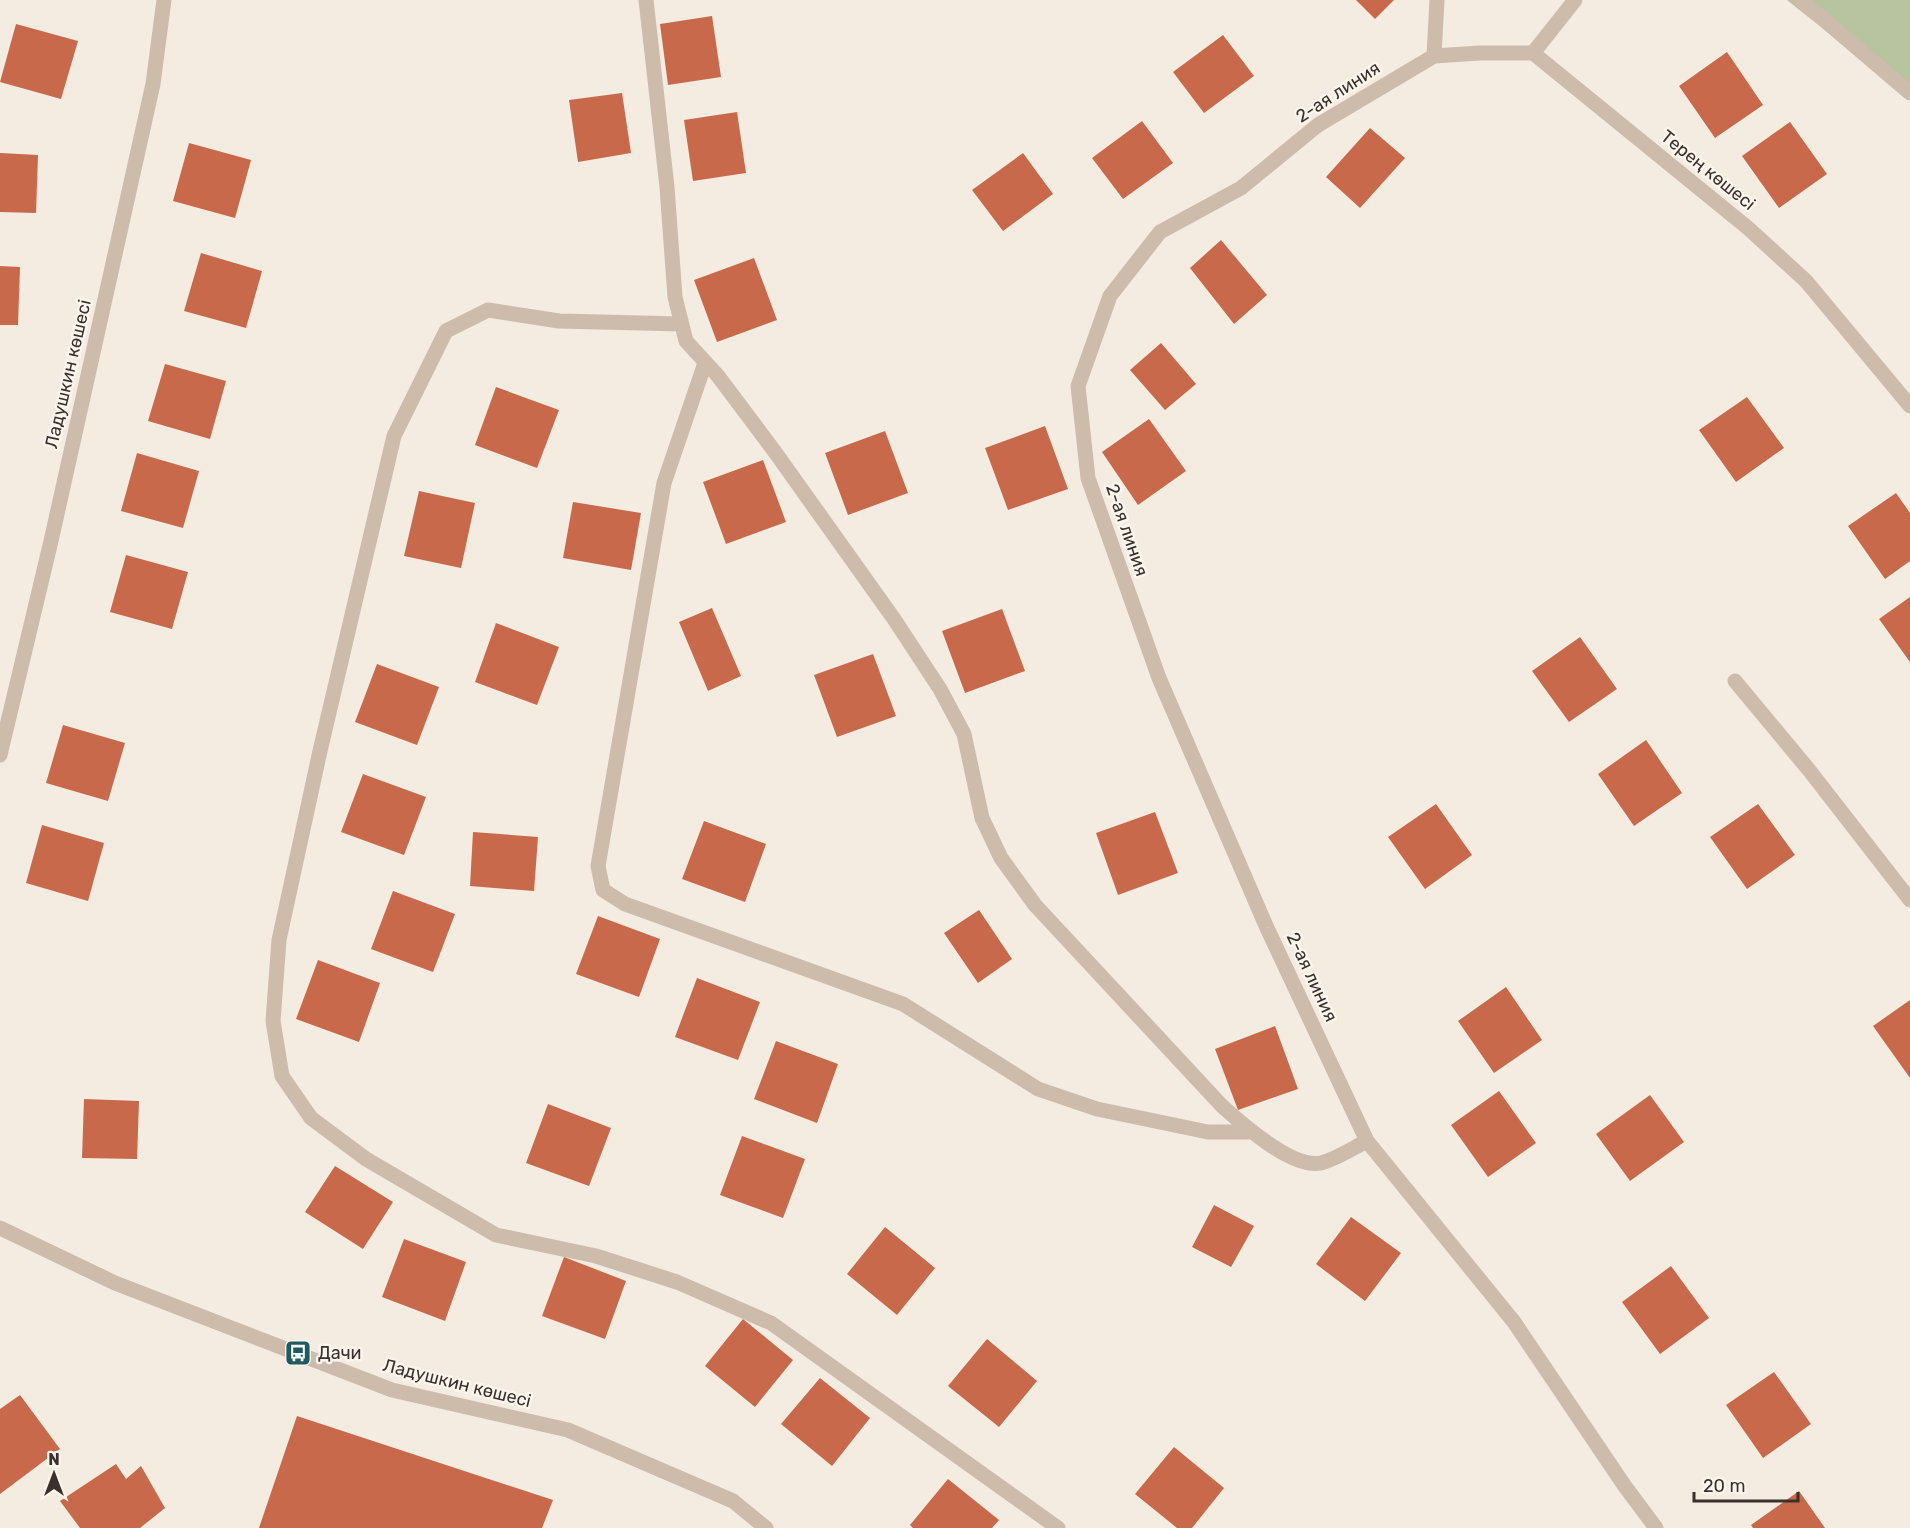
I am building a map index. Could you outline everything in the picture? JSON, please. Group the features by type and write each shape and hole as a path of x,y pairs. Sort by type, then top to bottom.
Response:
{"street":[{"name":"Ладушкин көшесі","path":"0,755 51,541 153,84 164,0"},
{"path":"646,0 667,187 675,297 686,341 782,461 894,619 940,689 964,734 982,818 1001,858 1035,905 1222,1106 1250,1132 1292,1158 1319,1163 1367,1142"},
{"path":"1437,0 1434,56 1533,53 1575,0"},
{"path":"1800,0 1910,93"},
{"name":"Терең көшесі","path":"1533,53 1748,228 1806,281 1910,406"},
{"name":"2-ая линия","path":"1434,56 1318,125 1241,188 1160,232 1110,296 1078,386 1088,478 1159,678 1267,928 1367,1142 1514,1322 1624,1485 1656,1528"},
{"path":"681,324 559,321 488,310 446,330 394,436 320,751 279,940 273,1021 282,1076 311,1118 366,1159 496,1234 596,1256 677,1282 771,1323 1058,1528"},
{"path":"705,363 664,483 598,866 603,890 625,903 903,1004 1038,1089 1097,1109 1208,1132 1250,1132"},
{"path":"1735,681 1809,770 1910,900"},
{"name":"Ладушкин көшесі","path":"0,1228 115,1283 392,1390 567,1430 733,1501 766,1528"}],"green space":[{"path":"1787,0 1910,0 1910,98"}],"building":[{"path":"1356,0 1394,0 1375,19"},
{"path":"712,16 721,77 668,85 660,24"},
{"path":"16,24 78,41 61,99 0,82"},
{"path":"1223,35 1254,76 1204,113 1173,72"},
{"path":"1727,52 1763,105 1715,138 1679,86"},
{"path":"622,93 631,153 578,162 569,100"},
{"path":"737,112 746,173 693,181 684,120"},
{"path":"1142,121 1173,163 1123,199 1092,158"},
{"path":"1790,122 1827,174 1779,208 1742,156"},
{"path":"1370,128 1405,158 1360,208 1326,177"},
{"path":"189,143 251,160 235,218 173,201"},
{"path":"0,153 38,155 36,213 0,212"},
{"path":"1023,153 1053,194 1003,231 972,190"},
{"path":"1221,240 1267,295 1234,324 1190,268"},
{"path":"201,253 262,271 246,328 184,311"},
{"path":"754,258 777,320 717,342 694,280"},
{"path":"0,266 20,267 18,325 0,325"},
{"path":"1161,343 1196,384 1165,410 1130,370"},
{"path":"165,364 226,381 210,439 148,421"},
{"path":"496,387 559,410 537,468 475,445"},
{"path":"1747,397 1784,448 1736,482 1699,430"},
{"path":"1149,419 1186,471 1138,505 1102,452"},
{"path":"1045,426 1068,489 1008,510 985,448"},
{"path":"885,431 908,493 848,515 825,453"},
{"path":"137,453 199,471 183,528 121,511"},
{"path":"763,460 786,522 726,544 703,482"},
{"path":"419,491 475,503 461,568 404,556"},
{"path":"1896,493 1910,513 1910,561 1885,579 1848,526"},
{"path":"573,502 641,513 631,570 563,558"},
{"path":"126,555 188,572 172,629 110,612"},
{"path":"1910,597 1910,662 1879,619"},
{"path":"712,608 741,676 708,691 679,622"},
{"path":"1002,609 1025,671 965,693 942,631"},
{"path":"496,623 559,647 537,705 475,682"},
{"path":"1580,637 1617,689 1569,722 1532,671"},
{"path":"873,654 896,716 837,737 814,675"},
{"path":"377,664 439,687 417,745 355,722"},
{"path":"63,725 125,743 108,801 46,783"},
{"path":"1646,740 1682,793 1634,826 1598,774"},
{"path":"363,774 426,797 404,855 341,832"},
{"path":"1436,804 1472,855 1425,889 1388,837"},
{"path":"1758,804 1795,855 1747,889 1710,837"},
{"path":"1155,812 1178,873 1118,895 1096,833"},
{"path":"704,821 766,844 745,902 682,879"},
{"path":"42,825 104,843 88,901 26,883"},
{"path":"473,832 538,837 534,891 470,886"},
{"path":"393,891 455,914 433,972 371,949"},
{"path":"979,910 1012,959 978,983 944,933"},
{"path":"598,916 660,939 639,997 576,974"},
{"path":"318,960 380,983 359,1042 296,1019"},
{"path":"697,978 760,1002 738,1060 675,1037"},
{"path":"1506,987 1542,1040 1494,1073 1458,1021"},
{"path":"1910,1000 1910,1078 1873,1026"},
{"path":"1275,1026 1298,1089 1238,1110 1215,1049"},
{"path":"776,1041 838,1064 817,1123 754,1099"},
{"path":"1499,1091 1536,1143 1488,1177 1451,1125"},
{"path":"1650,1095 1684,1142 1630,1181 1596,1134"},
{"path":"84,1099 139,1101 137,1159 82,1158"},
{"path":"548,1104 611,1128 589,1186 526,1163"},
{"path":"742,1136 805,1159 783,1218 720,1195"},
{"path":"335,1166 393,1202 363,1249 305,1212"},
{"path":"1214,1205 1254,1226 1231,1267 1192,1247"},
{"path":"1351,1217 1401,1253 1365,1301 1316,1264"},
{"path":"885,1227 935,1268 897,1315 847,1274"},
{"path":"404,1239 466,1262 445,1321 382,1297"},
{"path":"564,1257 626,1281 605,1339 542,1316"},
{"path":"1671,1266 1709,1318 1660,1354 1622,1302"},
{"path":"743,1319 793,1360 755,1407 705,1366"},
{"path":"987,1339 1037,1381 999,1427 948,1386"},
{"path":"1774,1372 1811,1424 1763,1458 1726,1405"},
{"path":"820,1378 870,1418 832,1466 781,1424"},
{"path":"20,1395 60,1449 0,1494 0,1409"},
{"path":"297,1416 553,1500 542,1528 259,1528"},
{"path":"1174,1447 1224,1488 1192,1528 1177,1528 1135,1494"},
{"path":"116,1464 126,1479 141,1466 165,1508 140,1528 80,1528 60,1501"},
{"path":"948,1479 999,1520 992,1528 913,1528 910,1525"},
{"path":"1799,1491 1825,1528 1753,1528 1751,1525"}],"place":[{"name":"Дачи","path":"298,1353"}]}
